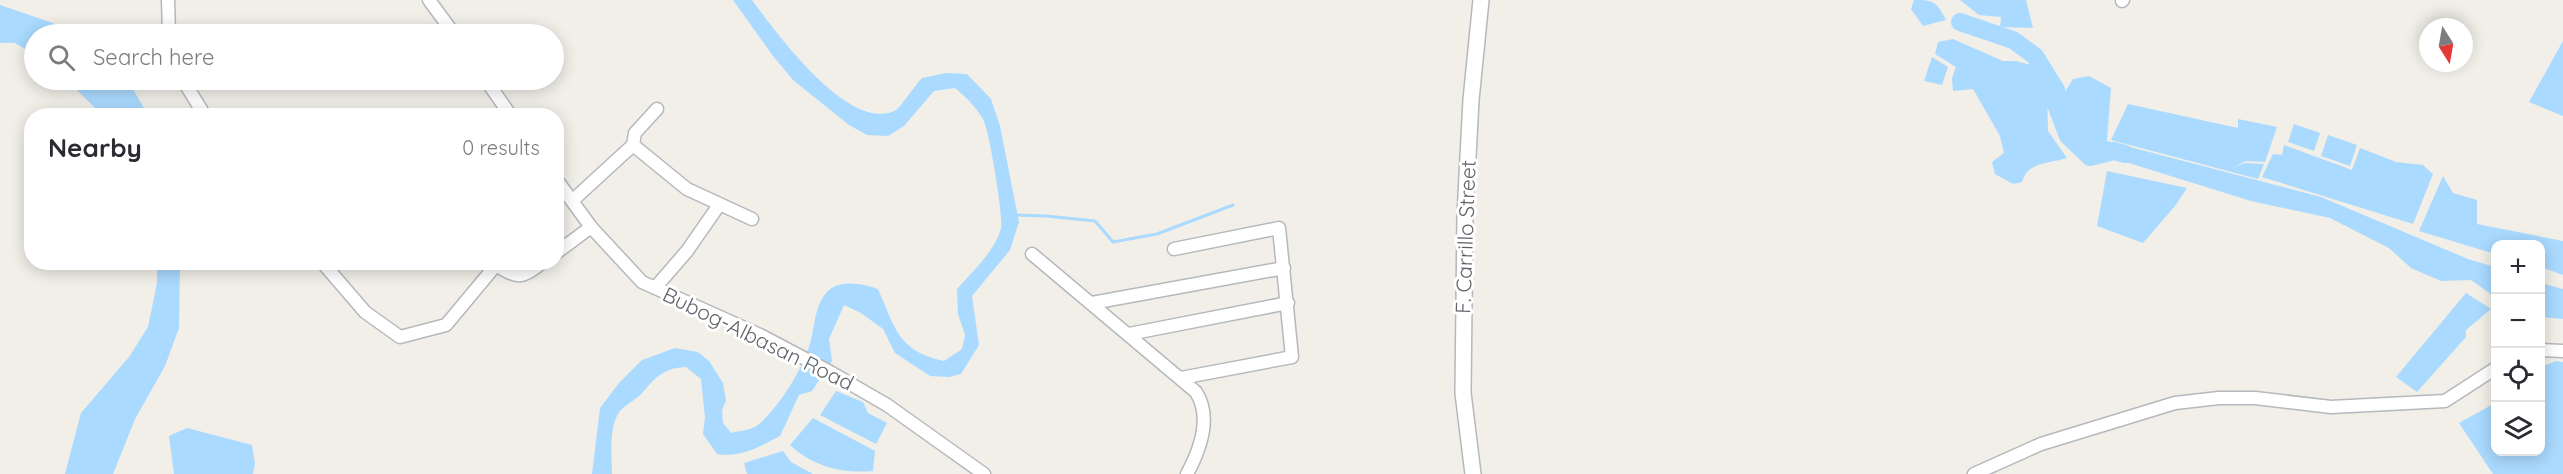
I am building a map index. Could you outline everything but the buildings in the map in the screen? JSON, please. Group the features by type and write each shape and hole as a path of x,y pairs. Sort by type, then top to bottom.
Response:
{"street":[{"path":"168,0 169,24"},
{"path":"429,0 447,24"},
{"name":"F. Carrillo Street","path":"1473,474 1463,393 1465,214 1481,0"},
{"path":"189,90 200,108"},
{"path":"493,90 505,108"},
{"path":"572,201 633,145 635,133 657,109"},
{"path":"633,145 687,189 752,219"},
{"name":"Bubog-Albasan Road","path":"564,190 591,227 642,282 760,335 830,372 887,405 984,474"},
{"path":"655,288 687,251 720,205"},
{"path":"564,247 591,227"},
{"path":"1174,249 1279,228 1292,357 1181,378"},
{"path":"1032,254 1129,333 1181,378 1198,396 1203,421 1200,443 1187,474"},
{"path":"1092,303 1284,268"},
{"path":"329,270 365,312 400,337 446,325 492,270"},
{"path":"504,270 515,277 526,275 533,270"},
{"path":"1129,333 1288,303"},
{"path":"2545,350 2563,351"},
{"path":"1974,474 2041,444 2175,403 2219,398 2255,398 2331,407 2445,401 2491,371"}],"water":[{"path":"733,0 752,0 815,76 857,108 878,114 896,110 922,78 946,73 967,74 991,99 1000,126 1019,222 1010,250 972,296 979,345 961,374 949,377 930,376 895,353 883,329 861,313 844,305 829,339 832,361 812,391 799,395 780,436 742,453 717,454 703,434 705,417 701,379 686,367 672,369 661,374 617,416 612,432 612,474 592,474 600,408 619,383 642,360 675,348 698,352 709,361 723,383 726,400 722,411 723,423 731,433 758,425 774,408 797,375 811,340 822,298 831,288 838,285 858,284 878,289 894,326 907,344 928,357 944,361 962,349 965,335 958,314 957,289 988,253 1001,229 998,192 986,126 971,102 959,91 955,88 934,91 904,126 888,136 867,135 849,125 793,80"},
{"path":"1914,0 1934,3 1946,20 1923,26 1911,9"},
{"path":"1960,0 2026,0 2033,28 2000,27 2001,17 1979,15"},
{"path":"0,5 54,24 24,24 24,48 15,43 0,43"},
{"path":"1953,39 2003,61 2016,61 2035,66 2047,87 2048,131 2067,158 2040,164 2029,170 2022,182 2013,184 1995,174 1992,162 2004,153 2000,136 1973,89 1953,91 1952,78 1956,67 1935,54 1938,42"},
{"path":"2563,41 2563,116 2529,102"},
{"path":"1932,57 1948,67 1942,85 1924,81"},
{"path":"2089,76 2111,88 2107,141 2321,197 2468,259 2491,266 2491,294 2471,280 2441,281 2411,268 2389,248 2330,218 2251,201 2103,155 2083,141 2057,104 2073,79"},
{"path":"77,90 133,90 144,108 95,108"},
{"path":"2128,104 2238,128 2238,119 2277,127 2265,162 2245,161 2232,169 2244,163 2264,164 2258,179 2111,140"},
{"path":"2294,124 2320,133 2314,151 2288,142"},
{"path":"2328,135 2357,145 2350,166 2321,156"},
{"path":"2284,145 2352,170 2360,148 2396,162 2423,165 2433,174 2413,224 2262,177 2273,154 2282,155"},
{"path":"2107,171 2187,188 2175,206 2143,243 2097,226"},
{"path":"2443,176 2453,193 2477,200 2477,224 2563,241 2563,275 2545,268 2545,240 2491,240 2491,253 2419,231"},
{"path":"157,270 180,270 179,328 165,366 135,419 113,474 65,474 81,413 129,357 148,327 157,283"},
{"path":"2545,284 2563,289 2563,319 2545,317"},
{"path":"2466,293 2491,309 2466,330 2466,337 2417,392 2396,377"},
{"path":"2556,361 2563,362 2563,474 2493,474 2459,423 2491,405 2491,456 2545,456 2545,365"},
{"path":"836,391 863,402 868,413 887,423 876,444 820,415"},
{"path":"813,418 875,451 873,471 861,472 828,467 808,458 790,445"},
{"path":"187,428 252,445 255,464 253,474 174,474 169,436"},
{"path":"783,451 791,462 813,474 747,474 744,463"}],"waterway":[{"path":"1960,22 2013,40 2035,56 2056,90 2055,102 2068,136 2090,157 2114,151 2125,154"},
{"path":"1014,215 1095,221 1113,242 1157,234 1233,205"}]}
